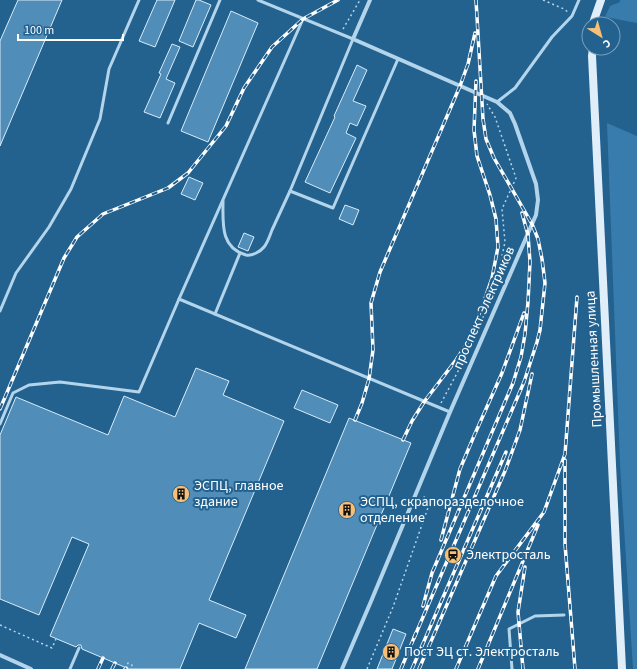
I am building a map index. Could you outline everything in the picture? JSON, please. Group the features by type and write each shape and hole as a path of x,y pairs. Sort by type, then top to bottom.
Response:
{"street":[{"path":"352,40 370,0"},
{"path":"595,16 601,0"},
{"name":"проспект Электриков","path":"342,669 450,412 536,215 538,200 536,184 531,168 510,113 497,102 352,40"},
{"name":"Промышленная улица","path":"592,56 622,669"},
{"path":"0,655 31,669"}],"lane":[{"path":"0,311 16,273 49,227 71,189 100,119 109,69 139,0"},
{"path":"168,123 220,0"},
{"path":"223,200 223,228 232,248 240,254 249,256 264,247 290,191 352,40 258,0"},
{"path":"497,102 515,88 552,36 572,16 579,0"},
{"path":"0,424 13,393 29,386 60,382 139,392 303,19"},
{"path":"290,191 333,208 398,59"},
{"path":"215,314 240,254"},
{"path":"179,299 450,412"},
{"path":"512,669 509,629 535,616 564,615"},
{"path":"70,669 79,648"}],"path":[{"path":"340,34 360,0"},
{"path":"543,0 564,9 572,16"},
{"path":"438,408 477,333 496,284 505,242 502,209 516,178 495,117 487,104 485,97"},
{"path":"367,669 393,607 430,502 417,491"},
{"path":"0,625 52,648 56,638"},
{"path":"126,669 128,663 132,665 131,668"}],"shaded area":[{"path":"620,0 637,0 637,23 621,20 621,16 605,16 610,6 620,2"},
{"path":"607,123 637,136 637,669 633,669 620,464"}],"building":[{"path":"18,0 62,0 0,146 0,41"},
{"path":"157,0 175,0 155,47 139,41"},
{"path":"196,0 211,5 193,47 179,41"},
{"path":"231,11 258,23 208,142 181,131"},
{"path":"172,44 180,47 166,79 175,83 160,118 144,112 161,74 159,73"},
{"path":"357,65 367,70 353,101 366,106 357,126 350,123 346,133 356,138 330,193 305,182"},
{"path":"189,177 203,183 195,200 181,194"},
{"path":"345,205 359,210 353,225 339,219"},
{"path":"244,233 254,237 248,251 238,247"},
{"name":"ЭСПЦ, главное здание","path":"196,368 229,381 223,395 284,421 209,600 246,615 236,638 199,623 180,669 129,669 82,649 81,645 76,647 50,636 89,544 72,537 39,615 0,599 0,435 16,397 108,435 124,396 175,417"},
{"path":"302,390 338,405 330,423 294,408"},
{"name":"ЭСПЦ, скрапоразделочное отделение","path":"349,418 411,443 317,669 245,669"},
{"name":"Пост ЭЦ ст. Электросталь","path":"393,629 406,634 392,669 377,669"}],"railway":[{"path":"0,409 64,258 77,237 103,214 168,188 188,173 226,126 244,88 272,47 303,19 338,0"},
{"path":"414,638 524,382 540,330 545,283 538,239 532,224 494,158 486,139 483,119 476,0"},
{"path":"355,420 369,379 373,350 371,303 380,272 460,86 468,64 475,33"},
{"path":"403,440 412,421 424,402 466,345 492,278 498,247 496,219 477,156 474,130 476,81"},
{"path":"423,606 432,573 513,383 521,357 525,334 530,262 528,235 522,213"},
{"path":"456,669 496,576 544,512 565,454 577,297"},
{"path":"441,540 460,469 502,373 524,313"},
{"path":"419,669 505,471 520,430 532,374"},
{"path":"412,669 506,452"},
{"path":"565,460 565,544 575,669"},
{"path":"478,669 538,525"},
{"path":"523,669 518,612 525,567"},
{"path":"401,669 416,633"},
{"path":"98,669 103,658"},
{"path":"112,669 115,663"}],"place":[{"name":"ЭСПЦ, главное здание","path":"181,494"},
{"name":"ЭСПЦ, скрапоразделочное отделение","path":"347,510"},
{"name":"Электросталь","path":"453,555"},
{"name":"Пост ЭЦ ст. Электросталь","path":"391,652"}]}
